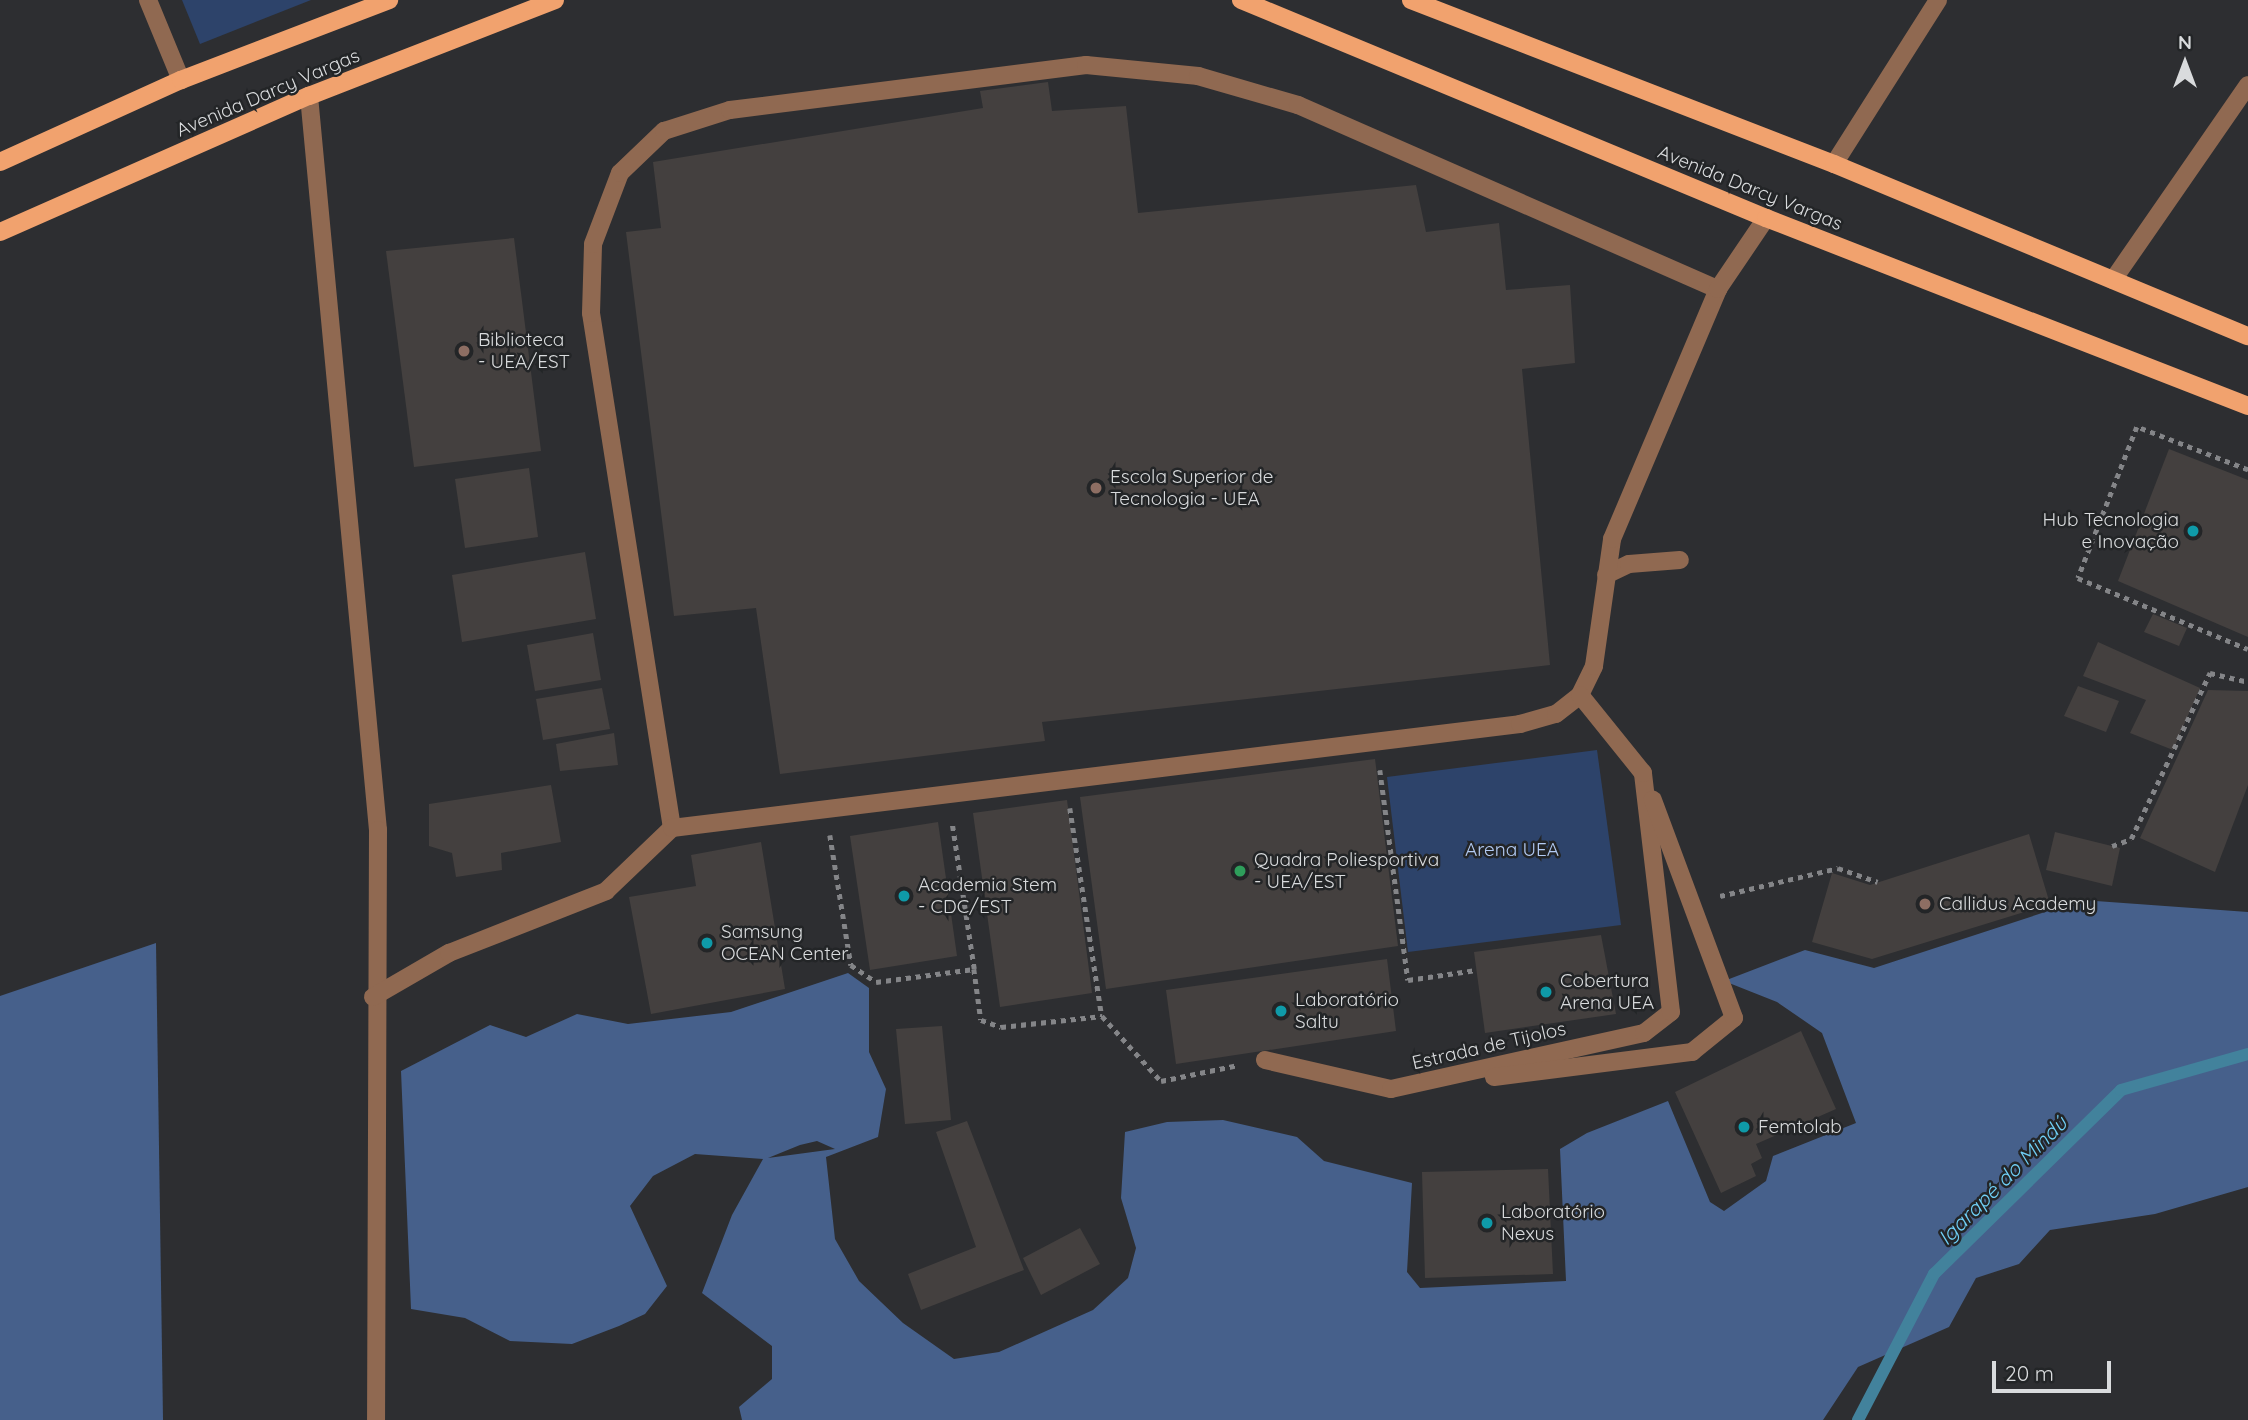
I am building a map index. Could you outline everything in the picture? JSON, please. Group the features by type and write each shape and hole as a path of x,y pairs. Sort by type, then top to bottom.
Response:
{"main road":[{"name":"Avenida Darcy Vargas","path":"0,162 181,80 389,0"},
{"name":"Avenida Darcy Vargas","path":"0,232 309,96 555,0"},
{"name":"Avenida Darcy Vargas","path":"1241,0 1766,218 2248,406"},
{"path":"1411,0 1834,164 2248,336"}],"street":[{"path":"148,0 181,80"},
{"path":"1834,164 1938,0"},
{"path":"672,828 591,313 593,244 620,173 664,131 730,110 1086,65 1198,76 1298,105 1718,289"},
{"path":"2113,280 2248,85"},
{"path":"309,96 376,802 373,997 376,1420"},
{"path":"373,997 449,953 607,891 672,828 1520,724 1556,714 1580,695 1594,666 1612,539 1718,289 1766,218"},
{"path":"1606,575 1629,564 1680,560"},
{"path":"1391,1089 1692,1052 1734,1018 1643,773 1580,695"},
{"name":"Estrada de Tijolos","path":"1265,1060 1391,1089 1644,1033 1671,1012 1643,773"}],"path":[{"path":"2248,470 2137,427 2078,578 2248,649"},
{"path":"2112,846 2131,839 2210,673 2248,684"},
{"path":"1376,741 1408,980 1476,970"},
{"path":"1066,780 1102,1016 1161,1080 1265,1060"},
{"path":"948,794 981,1020 1002,1027 1102,1016"},
{"path":"826,809 851,965 876,982 974,968"},
{"path":"1713,887 1721,897 1838,868 1878,882"}],"green space":[{"path":"182,0 311,0 200,44"},
{"name":"Arena UEA","path":"1597,750 1621,925 1408,952 1387,777"}],"shaded area":[{"path":"2082,900 2248,912 2248,1187 2155,1214 2050,1230 2019,1264 1976,1278 1949,1327 1858,1367 1823,1420 742,1420 739,1407 772,1379 772,1346 702,1293 732,1215 763,1159 695,1154 653,1176 630,1206 667,1286 645,1314 619,1326 572,1344 510,1341 465,1318 411,1309 401,1071 490,1025 526,1037 577,1014 628,1024 731,1012 848,973 869,988 869,1052 886,1089 878,1137 826,1157 835,1239 859,1281 903,1323 954,1359 999,1352 1093,1310 1128,1278 1136,1248 1121,1198 1125,1132 1167,1122 1223,1120 1297,1137 1324,1161 1412,1183 1407,1272 1420,1288 1566,1281 1560,1149 1587,1133 1668,1101 1710,1202 1724,1211 1766,1181 1773,1156 1856,1123 1822,1033 1777,1002 1724,981 1805,950 1874,968","holes":["817,1141 835,1149 768,1158"]},
{"path":"156,943 163,1420 0,1420 0,996"}],"building":[{"name":"Escola Superior de Tecnologia - UEA","path":"1048,82 1052,111 1126,106 1138,213 1416,185 1426,232 1499,223 1506,290 1570,285 1575,363 1522,369 1550,665 1042,722 1045,741 780,774 756,608 674,616 626,232 661,228 653,162 983,108 980,91"},
{"name":"Biblioteca - UEA/EST","path":"514,238 541,451 414,467 386,251"},
{"name":"Hub Tecnologia e Inovação","path":"2169,449 2248,480 2248,637 2118,581"},
{"path":"529,468 538,537 465,548 455,479"},
{"path":"585,552 596,619 462,642 452,575"},
{"path":"2153,614 2187,628 2179,646 2144,632"},
{"path":"593,633 601,680 535,691 527,645"},
{"path":"2098,642 2200,688 2173,750 2130,733 2146,700 2083,676"},
{"path":"2078,686 2119,701 2106,732 2064,716"},
{"path":"602,688 610,729 543,740 536,699"},
{"path":"2208,690 2248,691 2248,785 2215,872 2140,838"},
{"path":"614,733 618,765 560,771 556,744"},
{"name":"Quadra Poliesportiva - UEA/EST","path":"1375,759 1398,946 1106,989 1080,797"},
{"path":"551,785 561,842 501,853 502,870 456,877 452,853 429,846 429,804"},
{"path":"1067,800 1092,993 1000,1007 973,813"},
{"name":"Academia Stem - CDC/EST","path":"938,822 957,956 870,970 850,836"},
{"path":"2055,832 2120,848 2112,886 2046,870"},
{"name":"Callidus Academy","path":"2029,834 2050,904 1872,959 1812,942 1832,873 1870,885"},
{"name":"Samsung OCEAN Center","path":"761,842 785,989 651,1014 629,897 696,886 691,855"},
{"name":"Cobertura Arena UEA","path":"1601,935 1616,1014 1485,1033 1474,952"},
{"name":"Laboratório Saltu","path":"1387,959 1396,1031 1176,1064 1166,990"},
{"path":"942,1026 951,1120 905,1124 896,1029"},
{"name":"Femtolab","path":"1801,1031 1836,1109 1756,1144 1762,1158 1751,1164 1756,1176 1721,1193 1675,1092"},
{"path":"967,1121 1024,1270 921,1310 908,1274 976,1247 936,1132"},
{"name":"Laboratório Nexus","path":"1548,1169 1553,1274 1425,1278 1422,1172"},
{"path":"1080,1228 1100,1264 1041,1295 1023,1258"}],"waterway":[{"name":"Igarapé do Mindú","path":"1858,1420 1934,1274 2121,1090 2248,1054"}],"place":[{"name":"Biblioteca - UEA/EST","path":"464,351"},
{"name":"Escola Superior de Tecnologia - UEA","path":"1096,488"},
{"name":"Hub Tecnologia e Inovação","path":"2193,531"},
{"name":"Quadra Poliesportiva - UEA/EST","path":"1240,871"},
{"name":"Academia Stem - CDC/EST","path":"904,896"},
{"name":"Callidus Academy","path":"1925,904"},
{"name":"Samsung OCEAN Center","path":"707,943"},
{"name":"Cobertura Arena UEA","path":"1546,992"},
{"name":"Laboratório Saltu","path":"1281,1011"},
{"name":"Femtolab","path":"1744,1127"},
{"name":"Laboratório Nexus","path":"1487,1223"}]}
